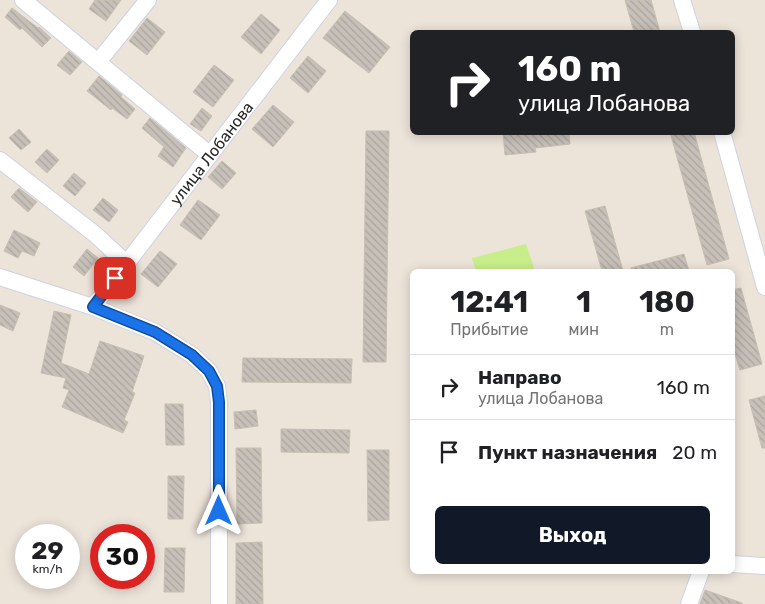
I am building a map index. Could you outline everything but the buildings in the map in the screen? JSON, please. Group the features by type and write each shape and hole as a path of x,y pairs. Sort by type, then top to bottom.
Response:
{"street":[{"path":"24,0 210,155"},
{"path":"98,62 148,0"},
{"name":"улица Лобанова","path":"93,307 329,0"},
{"path":"682,0 691,30"},
{"path":"723,135 765,287"},
{"path":"0,160 96,235 126,263"},
{"path":"0,277 93,307 155,332 192,355 209,371 217,386 219,402 219,604"},
{"path":"735,564 765,566"},
{"path":"689,604 700,574"}],"green space":[{"path":"526,244 534,269 475,269 472,258"}],"route":[{"path":"115,278 93,307 155,332 192,355 209,371 217,386 219,402 219,511"}]}
